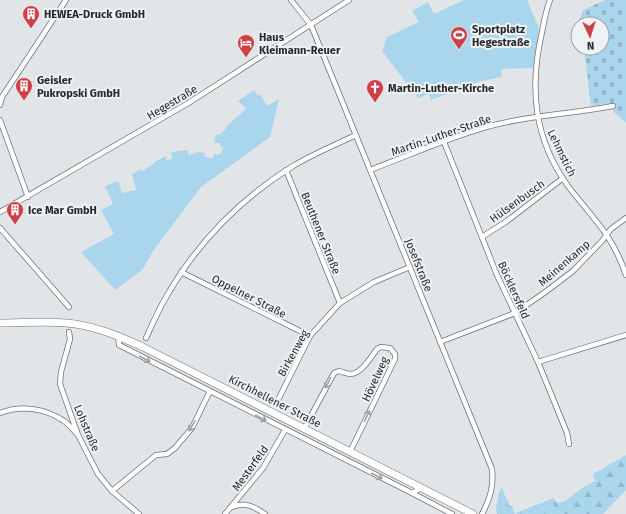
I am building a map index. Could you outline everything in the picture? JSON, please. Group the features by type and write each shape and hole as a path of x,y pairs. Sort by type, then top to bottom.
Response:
{"main road":[{"name":"Kirchhellener Straße","path":"0,323 66,323 96,329 118,336 143,347 473,514"}],"street":[{"path":"0,105 2,97 66,0"},
{"name":"Josefstraße","path":"291,0 311,25 492,469 492,492 482,514"},
{"name":"Hegestraße","path":"0,212 190,102 349,0"},
{"name":"Lehmstich","path":"550,0 535,67 535,89 538,116 547,147 563,178 606,235 620,258 626,275"},
{"name":"Martin-Luther-Straße","path":"370,170 490,126 538,116 613,106"},
{"path":"0,120 28,196"},
{"path":"146,338 164,301 181,272 205,241 232,213 286,170 356,135"},
{"name":"Böcklersfeld","path":"444,142 514,313 538,362 567,433 569,444"},
{"name":"Beuthener Straße","path":"286,170 340,303"},
{"name":"Hülsenbusch","path":"482,237 507,221 563,178"},
{"name":"Meinenkamp","path":"440,342 514,313 544,293 573,271 602,242 611,229 626,218"},
{"path":"0,228 68,307"},
{"name":"Birkenweg","path":"277,402 310,336 340,303 374,282 410,267"},
{"name":"Oppelner Straße","path":"181,272 310,336"},
{"name":"Lohstraße","path":"69,332 70,339 61,372 60,384 78,435 98,474 112,491 139,514"},
{"path":"538,362 626,335"},
{"name":"Kirchhellener Straße","path":"118,336 119,345 452,514"},
{"name":"Hövelweg","path":"304,429 334,373 339,371 350,374 359,371 377,349 381,347 390,348 395,354 395,359 350,452"},
{"path":"112,491 156,455 167,454 175,448 192,428 210,391"},
{"path":"0,413 21,408 49,412 65,421 78,435"},
{"name":"Mesterfeld","path":"225,514 263,468 285,430"},
{"path":"412,494 421,488"},
{"path":"230,508 245,504 256,507 265,514"}],"green space":[{"name":"Sportplatz Hegestraße","path":"464,0 527,0 539,28 533,68 502,69 501,77 478,82 431,100 429,94 418,98 382,51 387,37 419,22 412,11 428,2 434,14"},
{"path":"605,0 626,0 626,123 614,112 612,103 591,106 585,56 610,56 610,16 581,16 583,10"},
{"path":"254,90 258,96 260,94 267,106 279,99 270,137 201,187 153,251 142,270 115,290 81,252 114,234 101,210 113,204 105,186 118,181 122,193 136,190 132,174 141,169 142,171 154,164 154,162 166,156 166,160 172,159 171,152 187,150 189,155 199,152 205,153 204,156 212,159 214,154 221,154 223,147 220,146 220,143 214,143 216,135 221,134 229,124 246,109 238,101"},
{"path":"626,455 626,490 603,514 562,514 549,500 553,498 559,503 565,501 595,481 593,474"},
{"path":"501,487 515,514 497,514 496,507"},
{"path":"549,500 562,514 516,513"}],"place":[{"name":"HEWEA-Druck GmbH","path":"31,29"},
{"name":"Sportplatz Hegestraße","path":"459,50"},
{"name":"Haus Kleimann-Reuer","path":"246,58"},
{"name":"Geisler Pukropski GmbH","path":"24,101"},
{"name":"Martin-Luther-Kirche","path":"375,103"},
{"name":"Ice Mar GmbH","path":"15,225"}]}
